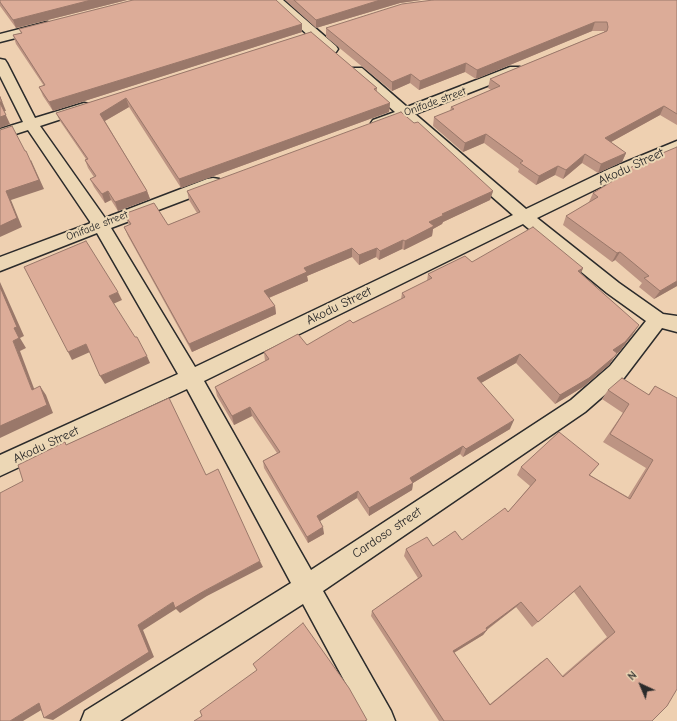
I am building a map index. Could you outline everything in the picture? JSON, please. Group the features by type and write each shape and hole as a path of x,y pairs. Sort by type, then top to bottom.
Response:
{"street":[{"path":"276,0 320,33 346,62 406,112 525,217 613,288 668,322"},
{"path":"0,38 60,22"},
{"path":"299,40 320,33"},
{"path":"0,64 31,124 101,225 191,378 381,721"},
{"name":"Onifade street","path":"361,129 466,90 530,64"},
{"path":"0,134 98,103"},
{"name":"Akodu Street","path":"0,466 191,378 615,173 677,146"},
{"name":"Onifade street","path":"0,264 228,178"},
{"name":"Cardoso street","path":"95,721 307,586 578,406 617,372 668,322"}],"building":[{"path":"0,0 91,0 13,20"},
{"path":"133,0 276,0 302,24 49,102 39,87 45,85 13,35 22,33 19,29"},
{"path":"294,0 380,0 316,20"},
{"path":"433,0 677,0 677,114 664,106 605,138 626,153 601,164 585,154 566,170 558,166 539,176 520,163 523,161 486,134 465,143 434,117 454,109 451,107 500,86 490,79 607,31 607,22 595,22 477,70 466,63 420,81 411,74 392,82 326,28 402,4"},
{"path":"311,32 377,88 374,89 390,103 179,179 126,98 100,114 147,191 115,202 108,191 102,194 90,179 96,176 85,160 88,159 56,113"},
{"path":"0,103 6,115 0,117"},
{"path":"401,112 414,123 418,122 493,191 442,214 444,215 429,222 434,226 405,241 403,240 380,251 377,248 359,255 352,248 304,268 307,272 264,291 275,306 189,344 124,227 131,224 124,214 154,203 168,225 200,212 187,191"},
{"path":"12,126 26,151 39,180 6,191 17,218 0,226 0,130"},
{"path":"677,147 677,281 660,291 644,278 649,276 620,252 617,253 566,216 598,197 593,193 621,176 617,174 642,162 644,164 653,157"},
{"path":"533,227 583,268 578,271 639,325 625,342 613,350 617,353 615,356 589,378 560,395 520,354 477,378 514,420 466,449 463,446 410,478 413,483 369,508 358,491 317,516 323,527 307,537 263,461 280,452 250,407 232,416 215,387 269,359 264,352 298,334 307,345 350,320 353,323 405,297 402,293 432,278 428,274 465,256 472,262"},
{"path":"86,241 118,292 109,296 135,337 137,337 147,356 100,376 86,344 68,352 24,267"},
{"path":"0,287 17,327 14,328 19,338 13,341 32,390 40,386 47,405 0,426"},
{"path":"622,378 649,395 655,386 677,398 677,689 667,706 652,721 444,721 372,611 422,576 406,549 427,537 433,546 455,531 462,540 505,508 508,512 536,480 521,467 559,432 599,464 589,475 630,499 653,460 610,434 629,404 608,390","holes":["580,586 615,632 563,677 547,658 490,705 453,651 487,630 486,628 521,602 538,622"]},
{"path":"169,398 206,475 218,469 260,561 175,608 173,602 138,625 149,652 44,718 39,703 10,721 0,721 0,493 23,481 18,465 65,442 66,445"},
{"path":"303,623 349,688 367,720 194,721 202,716 200,711 257,670 253,664"}]}
